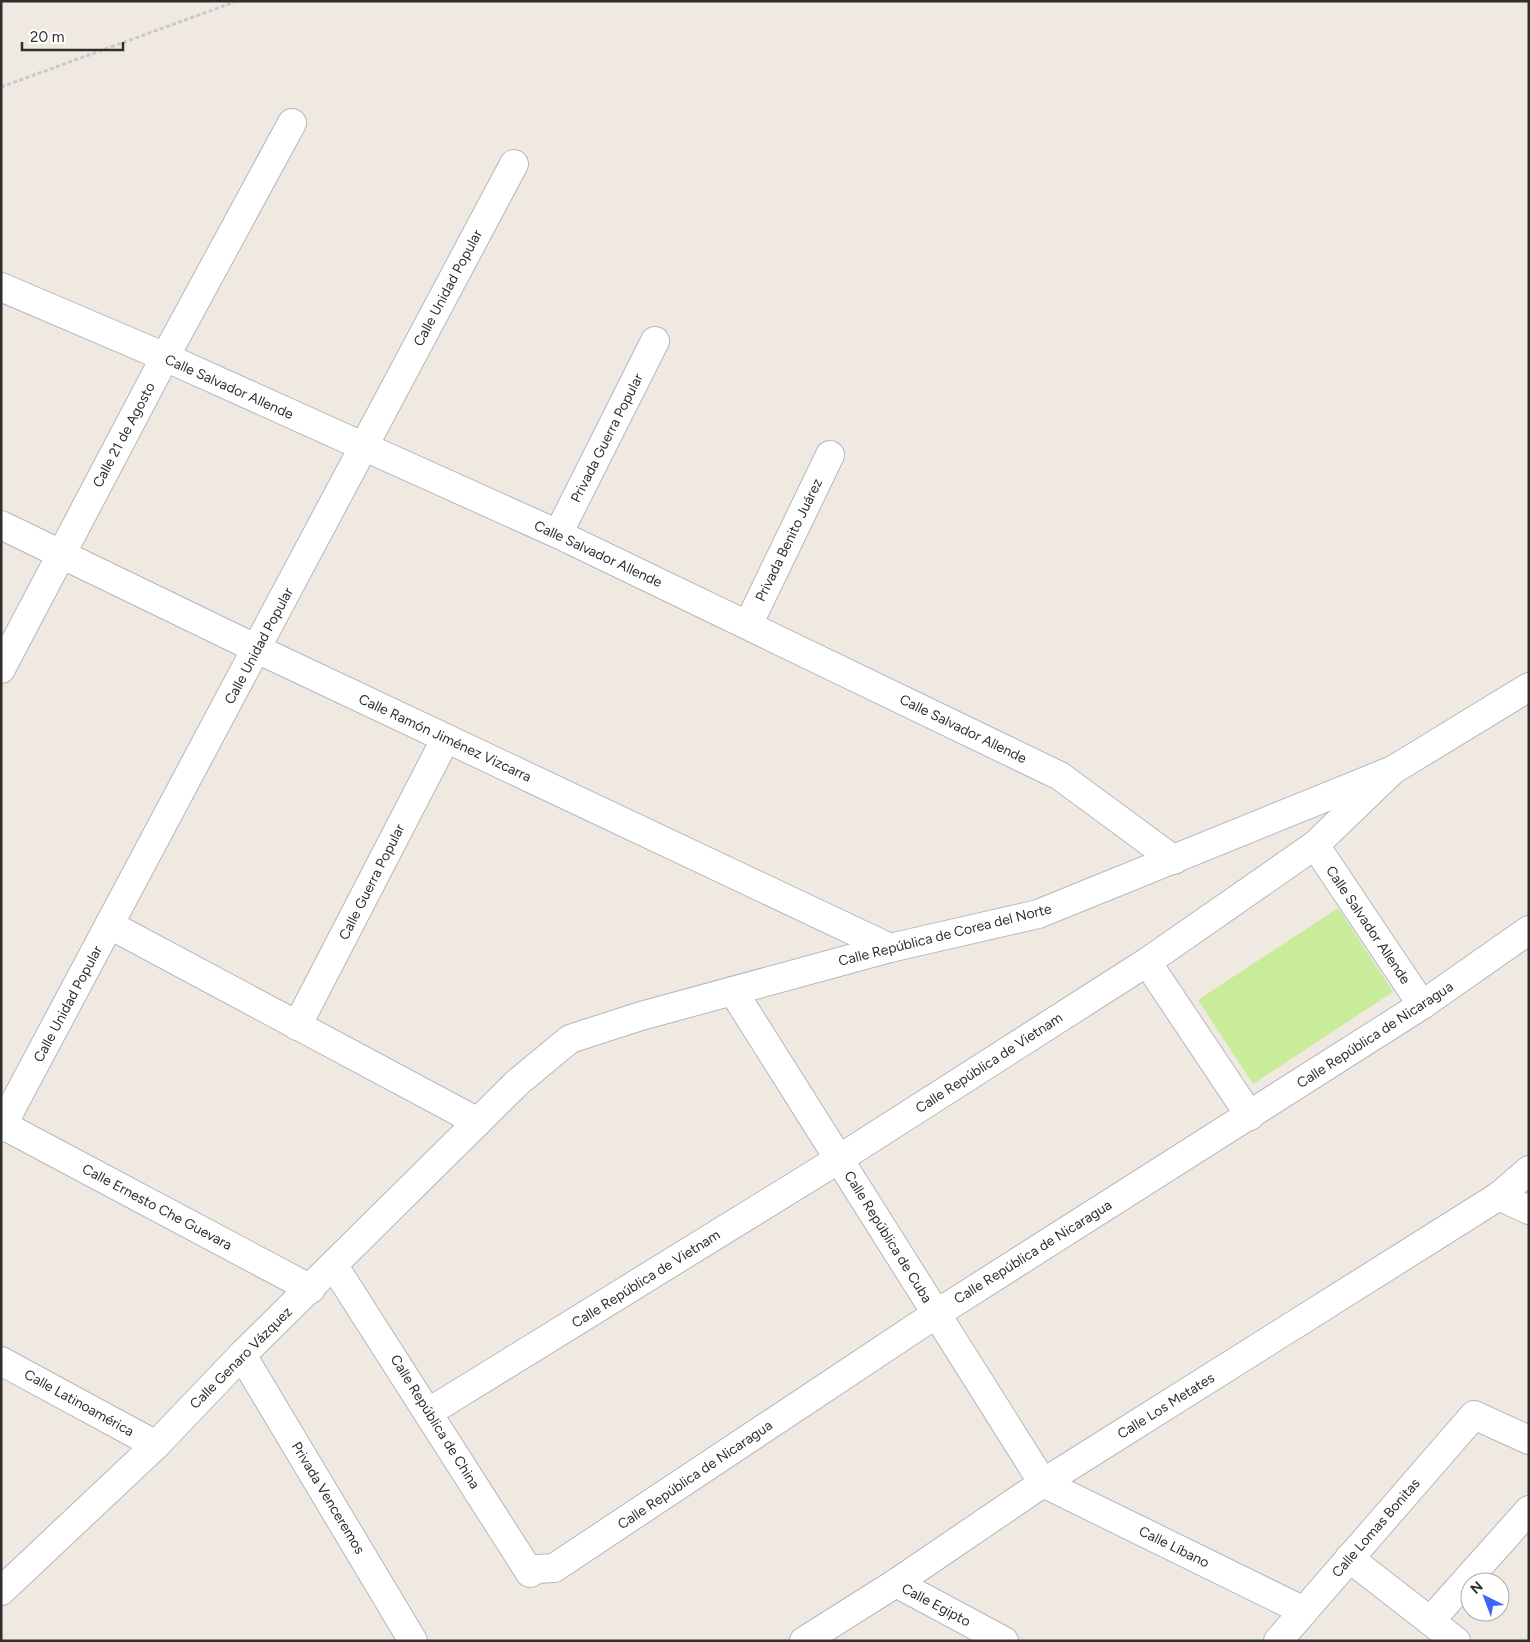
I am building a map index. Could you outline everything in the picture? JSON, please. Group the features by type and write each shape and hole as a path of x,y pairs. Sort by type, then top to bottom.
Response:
{"street":[{"name":"Calle 21 de Agosto","path":"1,669 165,357 292,123"},
{"name":"Calle Unidad Popular","path":"2,1127 514,164"},
{"name":"Calle Salvador Allende","path":"1,287 165,357 363,448 558,534 1060,776 1174,860"},
{"name":"Privada Guerra Popular","path":"558,534 655,341"},
{"name":"Privada Benito Juárez","path":"748,625 830,455"},
{"name":"Calle Ramón Jiménez Vizcarra","path":"1,525 257,649 890,948"},
{"name":"Calle República de Vietnam","path":"429,1412 839,1159 1147,962 1315,845 1393,770 1529,687"},
{"name":"Calle Guerra Popular","path":"297,1026 446,738"},
{"name":"Calle República de Corea del Norte","path":"570,1039 733,991 890,948 1038,914 1393,770"},
{"name":"Calle Salvador Allende","path":"1315,845 1422,1005"},
{"path":"110,925 478,1122"},
{"name":"Calle República de Nicaragua","path":"537,1569 554,1568 936,1314 1422,1005 1529,930"},
{"path":"1147,962 1250,1116"},
{"name":"Calle República de Cuba","path":"733,991 1043,1483"},
{"name":"Calle Genaro Vázquez","path":"1,1591 156,1445 242,1355 311,1289 518,1082 570,1039"},
{"name":"Calle Ernesto Che Guevara","path":"2,1127 311,1289"},
{"name":"Calle Los Metates","path":"804,1641 896,1582 1043,1483 1499,1196 1529,1170"},
{"path":"1499,1196 1529,1210"},
{"name":"Calle República de China","path":"334,1266 429,1412 530,1573 537,1569"},
{"name":"Privada Venceremos","path":"242,1355 413,1641"},
{"name":"Calle Latinoamérica","path":"1,1361 156,1445"},
{"name":"Calle Lomas Bonitas","path":"1278,1641 1474,1415 1529,1440"},
{"name":"Calle Líbano","path":"1043,1483 1304,1611"},
{"path":"1430,1621 1529,1510"},
{"path":"1349,1558 1456,1641"},
{"name":"Calle Egipto","path":"896,1582 1004,1641"}],"path":[{"path":"1,87 237,1"}],"green space":[{"path":"1338,908 1393,992 1253,1084 1198,1000"}]}
